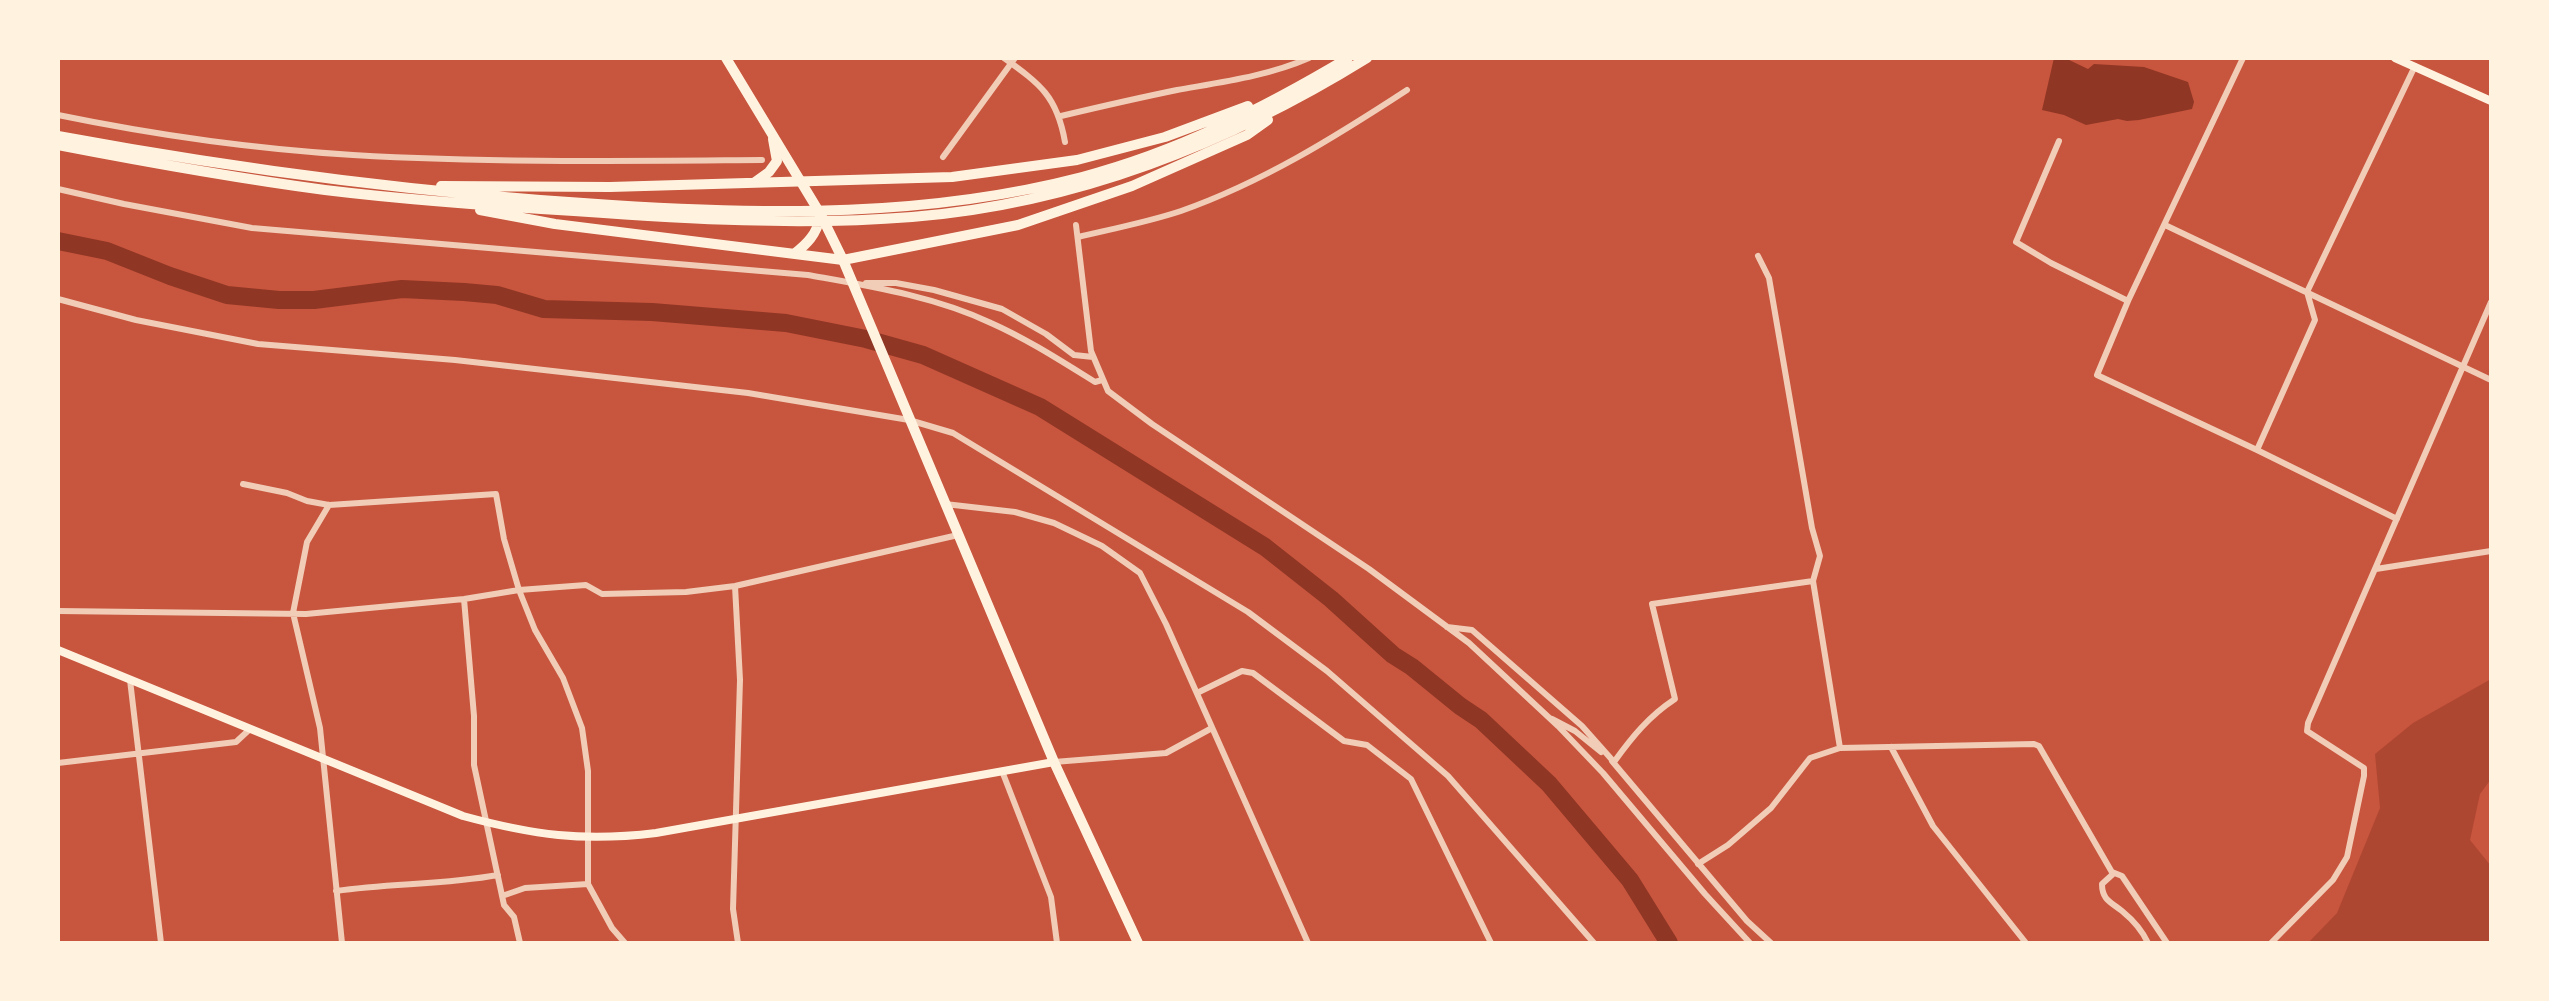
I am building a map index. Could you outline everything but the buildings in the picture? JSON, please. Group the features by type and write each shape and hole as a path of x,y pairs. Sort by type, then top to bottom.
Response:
{"highway":[{"path":"416,198 555,224 843,260 1018,225 1132,186 1247,135 1348,58"},
{"path":"58,145 275,182 416,198 683,218 853,216 974,199 1083,177 1183,144 1300,92 1367,58"},
{"path":"365,184 585,187 952,177 1077,160 1165,137 1300,92"},
{"path":"58,136 238,167 365,184 540,201 795,216"},
{"path":"755,182 769,172 777,161 773,139"},
{"path":"793,254 807,244 818,228 821,215"}],"main road":[{"path":"726,58 821,215 843,260 1054,762 1138,943"},
{"path":"2395,58 2491,102"},
{"path":"58,650 463,816 545,835 616,838 735,821 1054,762"}],"street":[{"path":"1004,58 1014,60 1046,91 1060,116 1065,142"},
{"path":"1060,116 1146,96 1245,78 1309,58"},
{"path":"2243,58 2128,301 2097,375 2397,519"},
{"path":"943,158 1014,60"},
{"path":"2257,450 2315,320 2307,292 2415,66"},
{"path":"1077,237 1180,211 1228,192 1334,139 1407,90"},
{"path":"58,115 184,138 351,155 567,162 762,160"},
{"path":"2059,141 2016,242 2051,263 2128,301"},
{"path":"58,189 252,228 808,275 935,303 990,322 1095,382 1102,380"},
{"path":"1076,225 1086,322 1093,357 1108,391 1152,424 1368,569 1447,627 1507,678 1603,773 1704,894 1750,943"},
{"path":"2165,225 2491,380"},
{"path":"1758,256 1769,278 1812,528 1820,556 1813,581 1840,748"},
{"path":"854,284 897,283 1002,309 1046,334 1074,355 1093,357"},
{"path":"58,299 136,320 258,344 582,373 748,393 907,416 953,433 1248,612 1307,655 1448,776 1594,943"},
{"path":"2271,943 2333,880 2347,857 2364,768 2307,732 2308,723 2491,302"},
{"path":"243,484 329,505 496,494 503,539 519,590 535,630 563,678 582,727 587,771 588,884 612,928 625,943"},
{"path":"944,504 1016,512 1054,523 1118,556 1145,580 1308,943"},
{"path":"329,505 307,542 293,613 320,728 342,943"},
{"path":"58,611 306,614 586,585 602,594 685,593 735,586 958,535"},
{"path":"2376,569 2491,551"},
{"path":"1614,762 1634,734 1656,712 1675,699 1652,604 1813,581"},
{"path":"735,586 740,680 733,909 738,943"},
{"path":"464,599 474,716 474,765 504,905 514,917 520,943"},
{"path":"1447,627 1472,629 1582,726 1747,921 1771,943"},
{"path":"1197,693 1242,671 1253,673 1344,741 1367,745 1410,779 1491,943"},
{"path":"130,680 161,943"},
{"path":"1550,719 1575,731 1614,762"},
{"path":"1054,762 1166,753 1213,727"},
{"path":"58,763 236,742 250,729"},
{"path":"1698,864 1728,845 1771,808 1810,758 1840,748 1955,744 2039,746 2112,872 2122,876 2167,943"},
{"path":"1892,747 1933,826 2026,943"},
{"path":"1002,771 1051,897 1058,943"},
{"path":"2112,872 2102,884 2102,894 2134,922 2148,943"},
{"path":"336,891 369,886 474,880 498,875"},
{"path":"502,896 526,888 588,884"}],"shaded area":[{"path":"2054,58 2065,58 2088,69 2094,64 2144,67 2188,82 2194,102 2192,109 2139,120 2118,119 2086,125 2064,115 2042,110"},
{"path":"2491,679 2491,779 2480,794 2470,840 2491,866 2491,943 2308,943 2337,913 2380,808 2375,754 2413,723"}],"waterway":[{"path":"58,241 107,251 227,295 314,300 402,289 464,292 497,295 544,309 652,312 786,323 866,339 923,355 1040,407 1265,547 1331,599 1393,655 1481,720 1549,784 1630,880 1669,943"}]}
